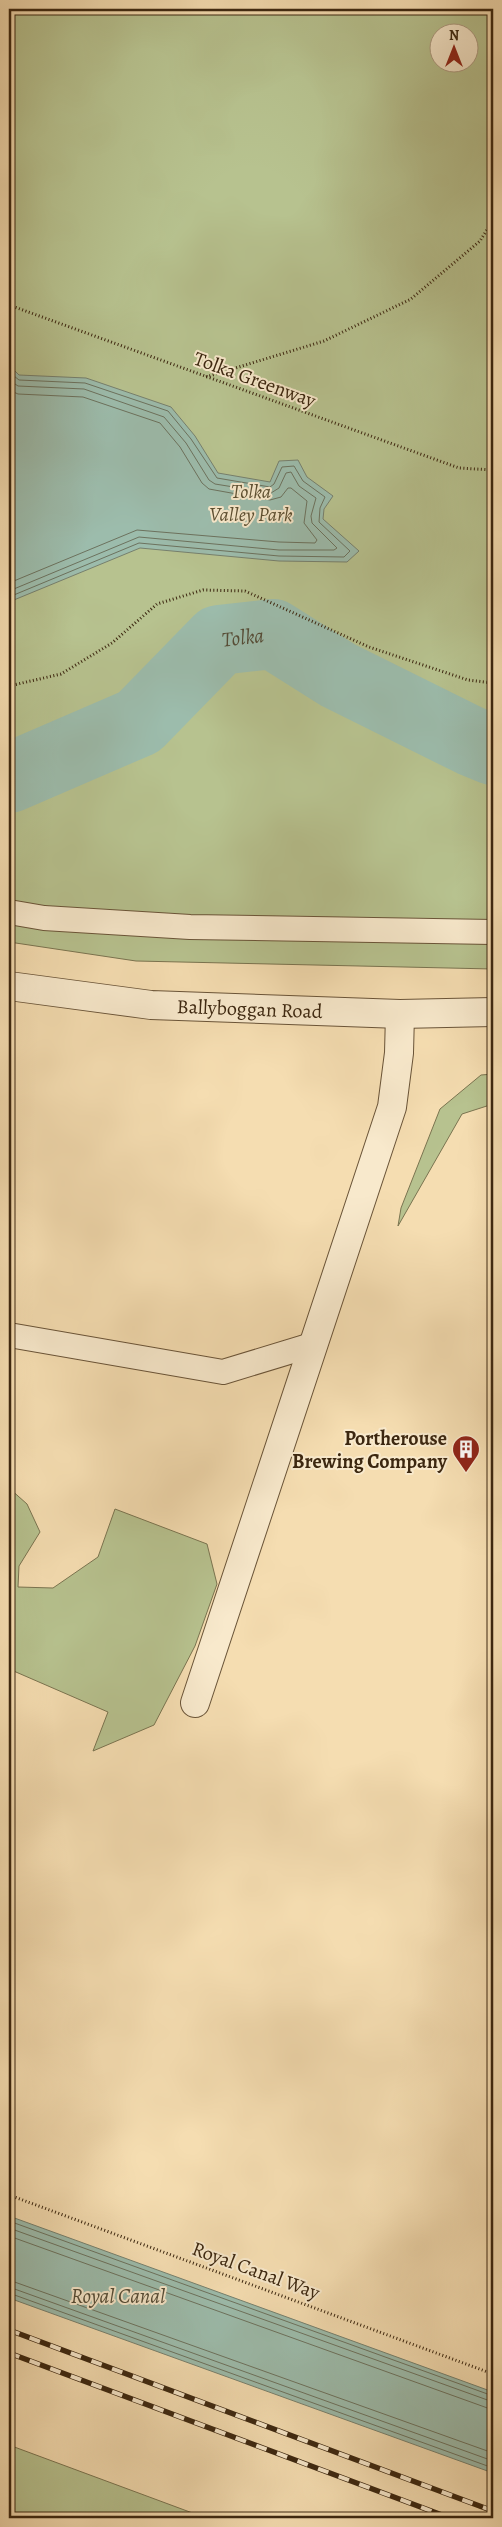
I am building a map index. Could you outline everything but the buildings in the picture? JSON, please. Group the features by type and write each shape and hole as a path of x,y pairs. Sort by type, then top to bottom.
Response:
{"street":[{"name":"Ballyboggan Road","path":"9,986 151,1005 400,1014 493,1012"},
{"path":"195,1703 392,1107 399,1053 400,1014"}],"lane":[{"path":"9,912 44,918 190,927 493,932"},
{"path":"9,1335 223,1372 315,1344"}],"path":[{"path":"205,377 324,341 411,299 480,241 493,220"},
{"name":"Tolka Greenway","path":"9,305 459,468 493,470"},
{"path":"9,686 61,674 112,643 157,604 203,590 245,591 369,647 468,680 493,684"},
{"name":"Royal Canal Way","path":"9,2195 493,2374"}],"green space":[{"name":"Tolka Valley Park","path":"9,9 493,9 493,969 136,961 9,942"},
{"path":"493,1074 493,1104 462,1114 398,1226 401,1208 440,1109 481,1075"},
{"path":"9,1488 27,1504 40,1532 19,1566 18,1587 53,1588 98,1557 115,1509 207,1544 217,1584 195,1646 154,1725 93,1751 108,1712 9,1669"},
{"path":"9,2445 206,2518 9,2518"}],"water":[{"path":"9,365 19,375 86,378 171,407 195,436 218,473 270,482 279,461 298,460 307,477 333,496 324,509 323,519 359,551 347,562 279,561 140,548 9,602"},
{"name":"Royal Canal","path":"9,2216 493,2392 493,2473 9,2298"}],"waterway":[{"name":"Tolka","path":"9,778 139,722 219,640 273,634 338,675 493,750"}],"railway":[{"path":"9,2330 493,2511"},
{"path":"9,2353 450,2518"}],"place":[{"name":"Portherouse Brewing Company","path":"466,1473"}]}
